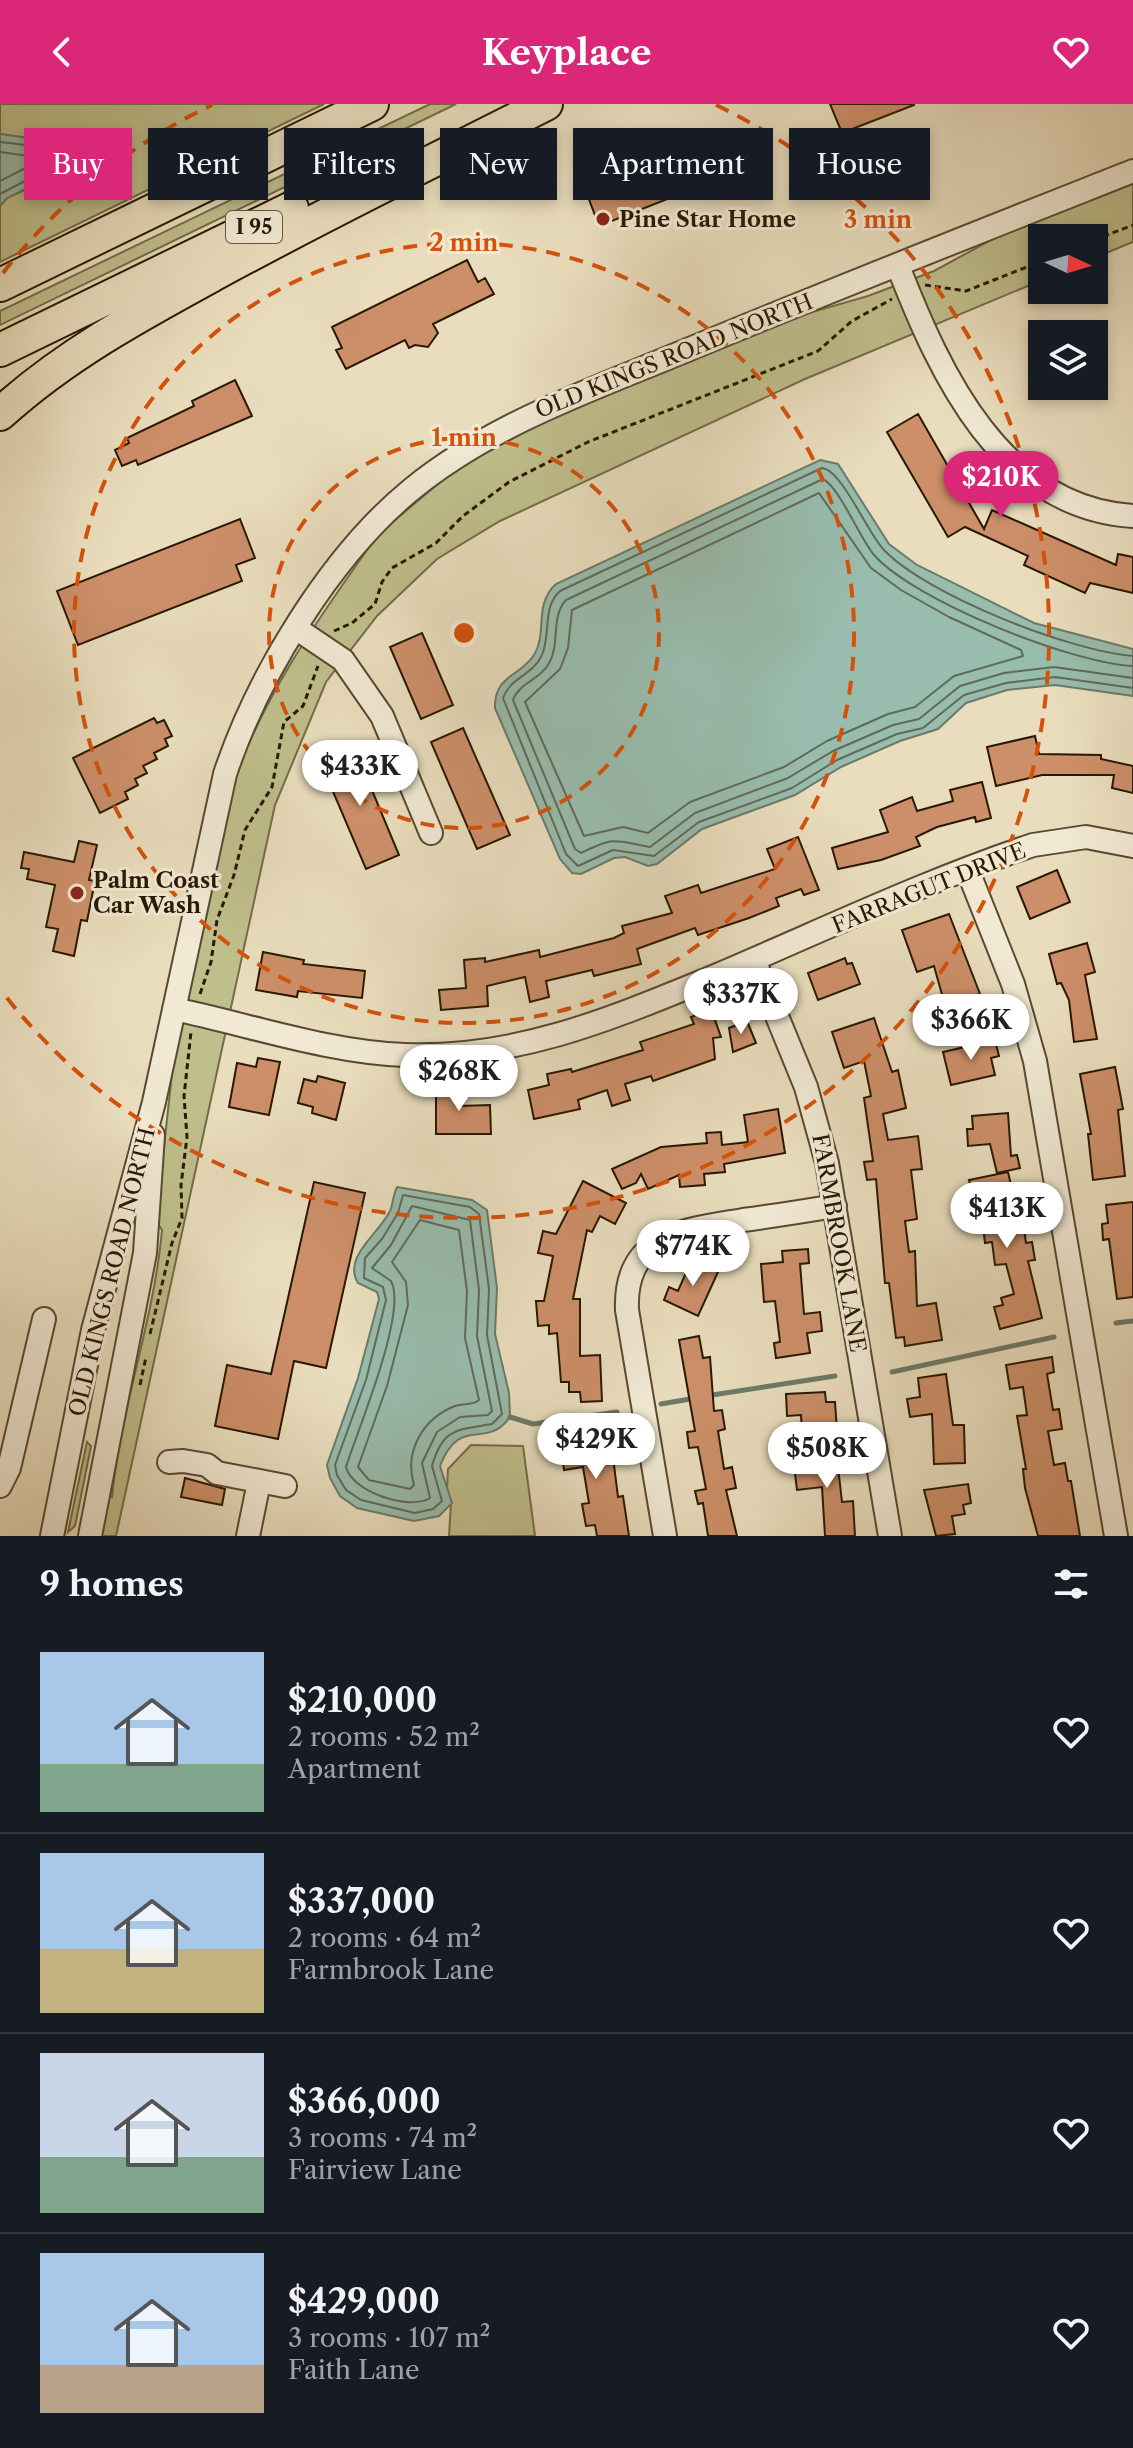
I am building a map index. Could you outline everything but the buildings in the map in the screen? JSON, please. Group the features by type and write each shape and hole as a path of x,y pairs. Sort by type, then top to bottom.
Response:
{"highway":[{"name":"I 95","path":"0,285 372,104"},
{"name":"I 95","path":"0,350 507,104"},
{"path":"0,414 58,368 142,313 318,217 546,104"}],"street":[{"name":"OLD KINGS ROAD NORTH","path":"52,1536 93,1330 154,1102 225,774 251,709 297,629 340,565 372,527 425,479 520,420 1133,171"},
{"path":"898,266 946,376 995,445 1037,484 1065,501 1099,512 1133,516"},
{"path":"297,629 343,660 382,716 431,833"},
{"name":"FARRAGUT DRIVE","path":"174,1009 361,1050 403,1055 485,1052 545,1041 597,1025 1020,849 1059,839 1101,838 1133,846"},
{"path":"968,871 1013,984 1035,1061 1116,1536"},
{"name":"FARMBROOK LANE","path":"754,960 806,1087 835,1206 890,1536"},
{"name":"OLD KINGS ROAD NORTH","path":"90,1536 145,1253 154,1102"},
{"path":"665,1536 627,1310 627,1285 635,1266 654,1243 681,1232 835,1206"},
{"path":"0,1486 9,1468 44,1319"},
{"path":"189,1469 285,1486"},
{"path":"248,1536 259,1482"}],"path":[{"path":"1108,235 1133,225"},
{"path":"925,285 966,291 1028,267"},
{"path":"332,631 352,623 375,604 382,582 392,568 436,543 463,516 509,482 588,442 818,351 852,321 894,298"},
{"path":"198,999 211,962 217,920 234,875 245,830 268,795 284,722 303,706 319,662"},
{"path":"149,1337 172,1243 182,1218 181,1185 187,1137 184,1096 191,1030"}],"green space":[{"path":"0,104 324,104 268,131 268,128 148,128 148,190 132,198 132,128 24,128 24,137 0,134"},
{"path":"430,104 456,104 406,128 380,128"},
{"path":"284,174 284,187 268,195 268,182"},
{"path":"1133,182 1133,242 1108,252 1108,224 1028,224 1028,286 805,379 500,521 437,559 377,616 326,682 275,805 116,1536 99,1536 108,1497 112,1497 122,1430 158,1264 162,1230 156,1221 173,1064 234,783 274,692 367,550 382,531 452,472 547,418 795,317 868,296 934,271 1002,234"},
{"path":"24,190 24,200 127,200 0,262 0,206 7,198"},
{"path":"231,200 258,200 0,325 0,311"},
{"path":"87,1442 91,1446 75,1526 68,1532"},
{"path":"471,1445 523,1446 535,1536 449,1536 451,1502 447,1489 448,1469"}],"water":[{"path":"0,134 24,137 24,190 7,198 0,206"},
{"path":"820,460 838,464 889,544 917,565 1034,623 1133,649 1133,696 1055,685 1007,690 966,703 938,729 900,741 841,767 795,795 702,829 657,864 648,866 625,857 614,858 581,874 572,873 560,859 495,708 496,697 503,683 534,655 549,592 556,584"},
{"path":"397,1187 472,1200 487,1210 497,1288 495,1334 509,1393 510,1417 501,1427 492,1432 465,1437 448,1450 440,1466 452,1503 439,1516 414,1521 357,1508 340,1496 327,1465 358,1378 379,1299 377,1292 358,1283 355,1264 358,1255 390,1211"}],"waterway":[{"path":"1116,1323 1133,1321"},
{"path":"892,1372 1054,1337"},
{"path":"706,1396 835,1376"},
{"path":"661,1404 696,1398"},
{"path":"510,1417 533,1424 617,1412"}],"place":[{"name":"Pine Star Home","path":"603,219"},
{"name":"Palm Coast Car Wash","path":"77,893"}]}
